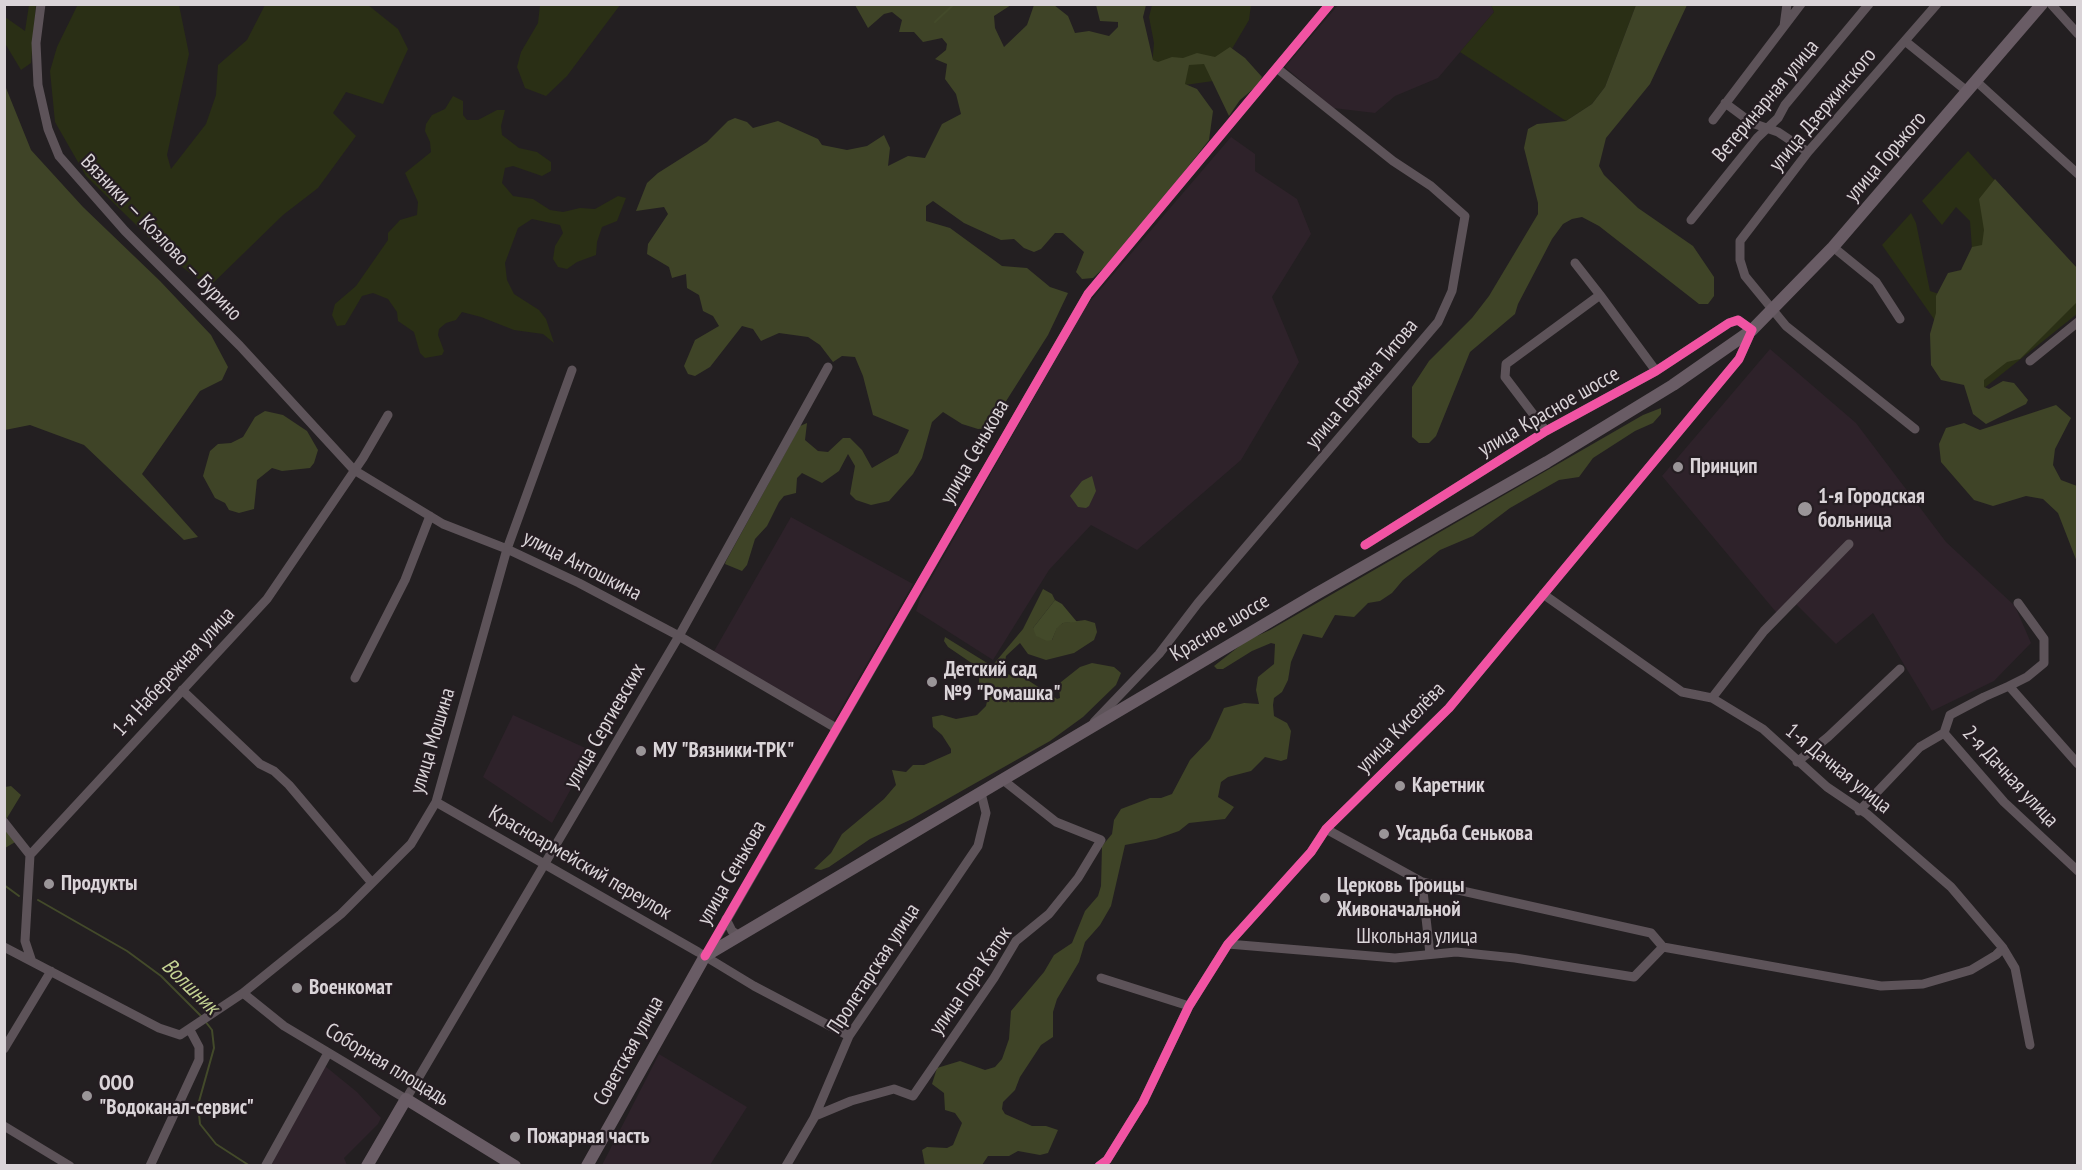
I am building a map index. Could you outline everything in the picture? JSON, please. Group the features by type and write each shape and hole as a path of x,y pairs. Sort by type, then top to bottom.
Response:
{"main road":[{"name":"улица Горького","path":"1752,330 1833,247 2042,4"},
{"name":"Красное шоссе","path":"705,956 1316,594 1547,462 1673,385 1752,330"},
{"name":"Советская улица","path":"587,1166 705,956"},
{"path":"368,1166 406,1099"},
{"name":"Соборная площадь","path":"406,1099 515,1166"}],"street":[{"name":"Вязники — Козлово — Бурино","path":"41,4 36,43 38,85 48,129 59,156 125,231 240,346 318,431"},
{"name":"улица Сенькова","path":"705,956 1088,294 1330,4"},
{"path":"1783,27 1787,4"},
{"path":"1713,120 1801,4"},
{"name":"Ветеринарная улица","path":"1691,220 1757,138 1769,129 1869,4"},
{"name":"улица Дзержинского","path":"1772,310 1745,276 1740,260 1740,241 1808,152 1937,4"},
{"path":"2051,4 2078,34"},
{"path":"1905,41 1968,92"},
{"name":"улица Германа Титова","path":"1084,732 1159,654 1198,603 1438,322 1452,291 1465,216 1431,186 1393,161 1278,69"},
{"path":"1977,82 2078,174"},
{"path":"1725,103 1752,123 1791,139 1808,152"},
{"path":"1833,247 1876,282 1900,319"},
{"path":"1575,262 1600,296"},
{"name":"улица Красное шоссе","path":"1546,431 1505,377 1506,364 1600,296 1656,371"},
{"path":"1772,310 1819,354 1915,429"},
{"name":"улица Красное шоссе","path":"1365,545 1546,431 1656,371 1729,323 1738,320 1752,330"},
{"path":"2030,361 2078,322"},
{"name":"улица Киселёва","path":"1099,1166 1107,1160 1143,1102 1189,1006 1228,944 1311,852 1326,829 1449,708 1739,359 1752,330"},
{"name":"улица Сергиевских","path":"406,1099 679,636 828,367"},
{"name":"улица Мошина","path":"190,1030 243,993 341,914 411,844 436,802 507,549 572,370"},
{"name":"1-я Набережная улица","path":"30,855 267,599 354,470 388,415"},
{"name":"улица Антошкина","path":"318,431 354,470 443,524 507,549 579,583 679,636 836,728"},
{"path":"355,678 405,580 430,516"},
{"path":"1712,698 1764,631 1850,544"},
{"name":"1-я Дачная улица","path":"1543,594 1682,692 1712,698 1763,729 1797,762 1951,886 2003,948 2015,968 2030,1045"},
{"path":"1859,811 1920,747 1944,733 1950,715 1984,696 2010,686 2044,663 2044,639 2018,603"},
{"path":"1797,762 1828,737 1900,669"},
{"path":"2010,686 2078,764"},
{"path":"182,690 260,764 274,771 289,786 372,882"},
{"name":"2-я Дачная улица","path":"1944,733 2004,802 2078,871"},
{"name":"улица Гора Каток","path":"815,1116 851,1101 894,1089 913,1096 994,978 1016,941 1049,914 1078,878 1101,840 1056,822 1003,780"},
{"name":"Пролетарская улица","path":"786,1166 815,1116 849,1036 978,846 986,813 981,793"},
{"name":"Красноармейский переулок","path":"436,802 546,863 754,986 849,1036"},
{"path":"4,822 30,855 25,941 31,959"},
{"name":"Школьная улица","path":"1326,829 1422,882 1651,933 1663,947 1881,986 1923,984 1971,970 1996,956 2003,948"},
{"path":"1422,882 1430,954"},
{"path":"726,919 732,931 739,936"},
{"name":"Школьная улица","path":"1228,944 1360,957 1395,958 1456,952 1515,958 1634,977 1663,947"},
{"path":"4,947 31,959 159,1028 180,1035 190,1030 199,1047 199,1060 150,1166"},
{"path":"4,1049 51,971"},
{"path":"1101,978 1189,1006"},
{"name":"Соборная площадь","path":"243,993 284,1026 406,1099"},
{"path":"266,1165 328,1053"},
{"path":"4,1126 70,1166"}],"shaded area":[{"path":"78,4 179,5 189,54 167,155 171,169 206,124 216,95 218,65 247,40 265,5 368,5 398,29 408,49 383,104 346,92 333,113 356,136 318,188 283,215 209,287 170,258 86,176 55,122 50,71 57,47"},
{"path":"29,5 36,5 31,63 21,70 6,45 5,17 25,31"},
{"path":"540,5 620,5 567,76 546,96 525,88 517,67 521,52 538,23"},
{"path":"855,5 1011,5 994,16 995,28 1004,47 1027,25 1034,5 1054,5 1068,16 1075,33 1089,31 1109,36 1118,27 1118,22 1100,21 1096,5 1146,5 1143,17 1153,60 1158,62 1197,53 1215,57 1230,47 1245,58 1262,77 1258,85 1240,100 1229,116 1204,64 1189,65 1185,84 1197,89 1213,111 1209,140 1155,209 1109,263 1093,278 1082,279 1076,272 1084,252 1063,233 1055,233 1041,249 1034,252 1024,248 1014,239 1001,240 964,223 933,201 926,206 926,221 950,228 1002,266 1027,268 1050,287 1068,293 1048,335 989,428 978,429 962,424 943,412 932,422 922,458 913,474 889,501 871,505 856,500 850,494 855,466 848,454 839,471 822,483 802,473 797,478 796,493 784,496 767,526 755,539 747,565 742,571 725,564 726,561 800,426 807,423 805,440 818,451 828,452 843,438 850,438 862,450 872,468 898,453 909,430 873,415 863,376 855,357 842,356 833,362 820,345 808,337 779,333 761,341 753,329 742,326 710,367 695,376 688,374 684,366 695,340 719,326 713,316 703,311 699,295 687,288 686,274 672,278 669,267 647,254 648,244 668,214 664,207 636,211 647,183 658,173 707,142 728,121 735,118 747,122 753,128 778,121 818,139 822,145 847,150 867,146 884,135 890,148 888,166 908,156 925,158 942,124 961,114 956,94 945,79 947,64 935,59 946,50 947,44 942,38 923,42 914,32 899,32 902,20 892,12 884,14 868,28"},
{"path":"1152,5 1251,5 1249,20 1213,81 1150,90 1154,43 1149,17"},
{"path":"1338,5 1491,5 1494,12 1438,78 1395,96 1375,113 1333,108 1285,67"},
{"path":"1491,5 1636,5 1605,87 1592,104 1566,121 1460,52 1494,12"},
{"path":"1636,5 1687,5 1650,84 1606,138 1599,166 1604,175 1638,208 1693,246 1714,277 1714,296 1708,304 1699,304 1599,226 1582,217 1572,219 1563,224 1552,239 1515,314 1470,352 1436,436 1429,443 1419,443 1412,437 1412,387 1429,361 1472,318 1489,296 1538,214 1538,203 1524,148 1528,129 1537,124 1566,121 1592,104 1605,87"},
{"path":"4,83 31,150 83,207 160,281 211,335 228,367 222,380 200,391 142,474 198,537 184,540 84,445 30,425 5,430"},
{"path":"453,96 463,101 463,115 467,120 478,120 497,110 505,110 501,126 502,135 519,148 537,152 551,162 551,171 542,176 513,166 505,168 502,183 513,196 533,199 550,210 563,212 580,208 595,209 618,196 626,198 617,221 602,227 596,255 577,262 567,269 558,267 553,259 555,246 563,233 560,225 532,219 518,228 505,263 507,280 514,294 539,310 546,319 554,343 543,334 514,330 462,312 456,320 446,323 439,329 438,335 444,351 442,355 425,358 420,353 414,332 398,321 397,312 388,299 373,293 362,296 345,325 337,326 332,315 335,304 356,286 388,240 388,233 400,220 417,215 418,202 405,173 431,152 425,131 426,124 432,115 445,109"},
{"path":"1231,137 1255,154 1255,171 1297,199 1311,234 1272,297 1299,362 1241,460 1137,550 1091,525 1049,570 993,660 916,611 920,598 1086,306"},
{"path":"1968,151 2077,271 2077,314 1983,389 1882,245 1911,213 1916,223 1930,291 1951,298 1973,263 1970,221 1956,207 1942,225 1922,201"},
{"path":"1995,179 2077,268 2078,301 2020,359 2007,362 1984,380 1984,387 1989,389 2003,381 2014,383 2028,400 2026,404 1986,424 1973,414 1964,385 1941,380 1931,365 1930,334 1936,313 1936,296 1948,273 1961,270 1972,247 1982,245 1984,230 1979,199"},
{"name":"1-я Городская больница","path":"1770,349 1856,423 1946,542 2015,606 2031,643 1994,681 1932,711 1873,613 1836,644 1795,603 1781,618 1662,476"},
{"path":"2056,405 2071,418 2055,449 2053,465 2061,480 2077,486 2077,562 2058,513 2043,499 2026,496 1993,506 1974,500 1941,462 1939,444 1946,428 1964,423 1980,430"},
{"path":"1661,408 1661,414 1653,423 1635,431 1593,458 1579,477 1559,480 1510,508 1473,536 1440,550 1403,580 1392,593 1380,601 1368,603 1354,617 1335,615 1322,638 1303,634 1291,662 1288,680 1282,692 1274,698 1273,705 1274,716 1287,723 1291,731 1287,759 1281,761 1265,757 1251,771 1228,777 1221,782 1218,797 1234,807 1225,819 1189,823 1179,831 1156,839 1125,845 1111,906 1100,925 1085,942 1079,962 1057,999 1053,1012 1053,1037 1041,1045 1020,1077 1015,1090 1003,1102 1002,1109 1005,1114 1032,1126 1046,1126 1058,1130 1048,1153 1040,1155 1018,1151 1009,1156 988,1156 982,1165 925,1166 922,1150 927,1147 947,1148 953,1145 962,1123 955,1113 945,1110 944,1093 932,1084 937,1068 960,1061 985,1070 995,1067 1002,1059 1009,1039 1011,1011 1044,972 1054,955 1072,943 1085,911 1098,896 1101,886 1102,846 1112,834 1114,820 1121,809 1150,798 1161,798 1172,794 1190,760 1210,739 1224,708 1244,703 1259,704 1256,690 1258,677 1274,664 1275,644 1271,643 1252,651 1223,669 1217,669 1214,666 1246,641 1270,630 1643,415"},
{"path":"265,411 283,415 307,431 318,450 314,463 310,468 282,471 272,468 257,480 254,509 239,513 229,510 225,503 215,498 203,476 210,451 218,444 231,443 243,437 255,417"},
{"path":"1092,476 1096,491 1089,506 1078,507 1070,496 1082,481"},
{"path":"791,517 913,584 833,722 713,653"},
{"path":"1043,589 1052,594 1055,600 1033,628 1052,640 1057,627 1063,623 1085,620 1095,623 1097,632 1094,640 1074,653 1046,660 1028,654 1020,643 1006,656 1003,673 1026,679 1057,699 1060,698 1061,682 1080,667 1092,663 1114,667 1121,673 1116,685 1083,717 1050,741 912,819 870,839 829,867 821,870 814,869 831,853 842,834 884,799 896,785 892,770 906,772 913,765 924,765 951,753 942,735 933,727 932,717 942,715 956,719 977,715 986,706 988,696 979,686 979,668 948,647 944,641 945,637 992,666 1023,629"},
{"path":"1055,600 1062,604 1077,622 1063,623 1057,628 1052,640 1047,641 1036,636 1033,628"},
{"path":"513,715 592,751 552,823 483,777"},
{"path":"11,786 21,795 7,818 17,841 5,848 5,787"},
{"path":"659,1054 747,1107 710,1165 602,1165"},
{"path":"325,1066 357,1092 381,1118 378,1124 344,1158 347,1165 268,1166"}],"waterway":[{"path":"935,22 954,4"},
{"name":"Волшник","path":"4,885 19,896"},
{"name":"Волшник","path":"38,900 127,951 161,976 202,1017"},
{"name":"Волшник","path":"205,1021 212,1030 214,1048 198,1105 200,1124 216,1144 250,1166"}],"cycle path":[{"path":"705,956 1088,294 1330,4"},
{"path":"1099,1166 1107,1160 1143,1102 1189,1006 1228,944 1311,852 1326,829 1449,708 1739,359 1752,330 1738,320 1729,323 1656,371 1546,431 1365,545"}],"place":[{"name":"Принцип","path":"1678,467"},
{"name":"1-я Городская больница","path":"1805,509"},
{"name":"Детский сад №9 \"Ромашка\"","path":"932,682"},
{"name":"МУ \"Вязники-ТРК\"","path":"641,751"},
{"name":"Каретник","path":"1400,786"},
{"name":"Усадьба Сенькова","path":"1384,834"},
{"name":"Продукты","path":"49,884"},
{"name":"Церковь Троицы Живоначальной","path":"1325,898"},
{"name":"Военкомат","path":"297,988"},
{"name":"ООО \"Водоканал-сервис\"","path":"87,1096"},
{"name":"Пожарная часть","path":"515,1137"}]}
